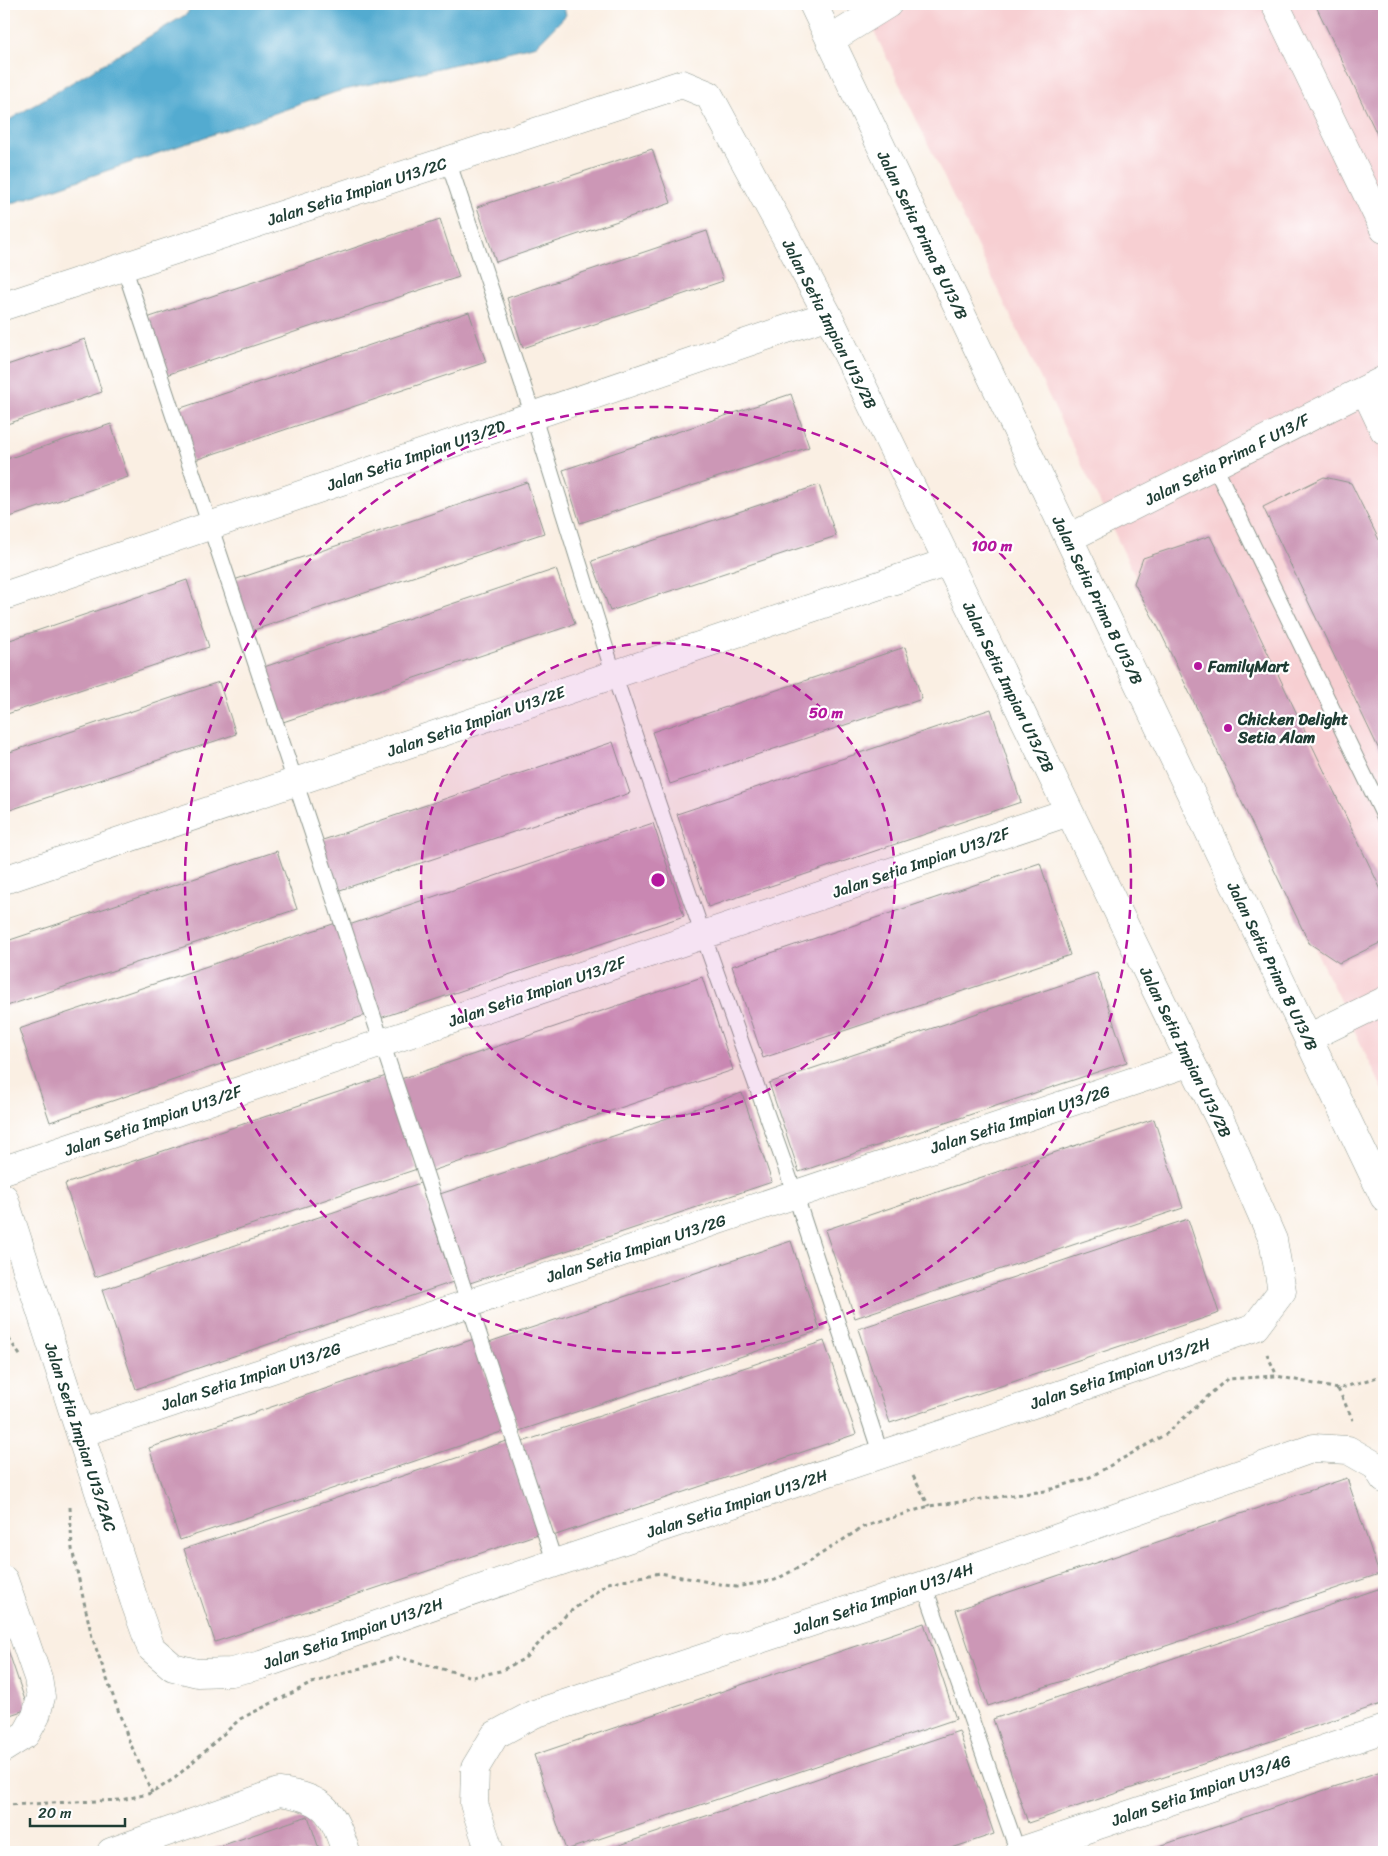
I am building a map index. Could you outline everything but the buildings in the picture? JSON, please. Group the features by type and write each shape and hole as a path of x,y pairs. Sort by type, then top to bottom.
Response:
{"street":[{"name":"Jalan Setia Prima B U13/B","path":"813,4 1384,1197"},
{"path":"830,40 888,4"},
{"path":"1276,4 1384,229"},
{"name":"Jalan Setia Impian U13/2C","path":"4,306 682,84 709,95"},
{"name":"Jalan Setia Impian U13/2B","path":"709,95 828,314 1224,1128 1273,1240 1282,1291"},
{"name":"Jalan Setia Impian U13/2D","path":"4,596 828,314"},
{"path":"1374,385 1384,430"},
{"name":"Jalan Setia Prima F U13/F","path":"1069,538 1374,385"},
{"name":"Jalan Setia Impian U13/2E","path":"4,880 948,562"},
{"name":"Jalan Setia Impian U13/2F","path":"4,1170 1069,812"},
{"path":"1308,1038 1384,1001"},
{"name":"Jalan Setia Impian U13/2G","path":"81,1433 1191,1062"},
{"name":"Jalan Setia Impian U13/2AC","path":"4,1198 151,1648 173,1667"},
{"name":"Jalan Setia Impian U13/2H","path":"173,1667 197,1673 231,1672 261,1665 555,1563 881,1455 1255,1327 1282,1291"},
{"name":"Jalan Setia Impian U13/4H","path":"490,1852 474,1804 475,1768 495,1735 534,1714 924,1584 1314,1448 1348,1450 1376,1466 1384,1479"},
{"path":"4,1580 38,1678 41,1697 36,1716 26,1734 4,1748"},
{"name":"Jalan Setia Impian U13/4G","path":"1018,1852 1384,1729"},
{"path":"110,1852 279,1792 297,1794 313,1800 327,1810 336,1823 346,1852"}],"lane":[{"path":"448,161 533,415 614,675 703,935 795,1194 881,1455"},
{"path":"124,267 555,1563"},
{"path":"1214,466 1384,816"},
{"path":"924,1584 1018,1852"}],"path":[{"path":"4,1332 25,1363"},
{"path":"4,1805 121,1800 152,1793 175,1778 240,1719 312,1683 397,1657 473,1677 500,1671 524,1659 566,1615 608,1583 660,1573 736,1587 775,1580 807,1563 863,1527 929,1506 1045,1491 1090,1477 1166,1434 1227,1379 1277,1376 1338,1389 1384,1374"},
{"path":"70,1506 72,1549 92,1637 128,1738 152,1793"}],"shaded area":[{"path":"861,4 1384,4 1384,1092 1160,628"}],"water":[{"path":"192,4 563,4 566,15 537,45 336,92 4,206 4,123 187,14"}],"place":[{"name":"FamilyMart","path":"1198,666"},
{"name":"Chicken Delight Setia Alam","path":"1228,728"}]}
